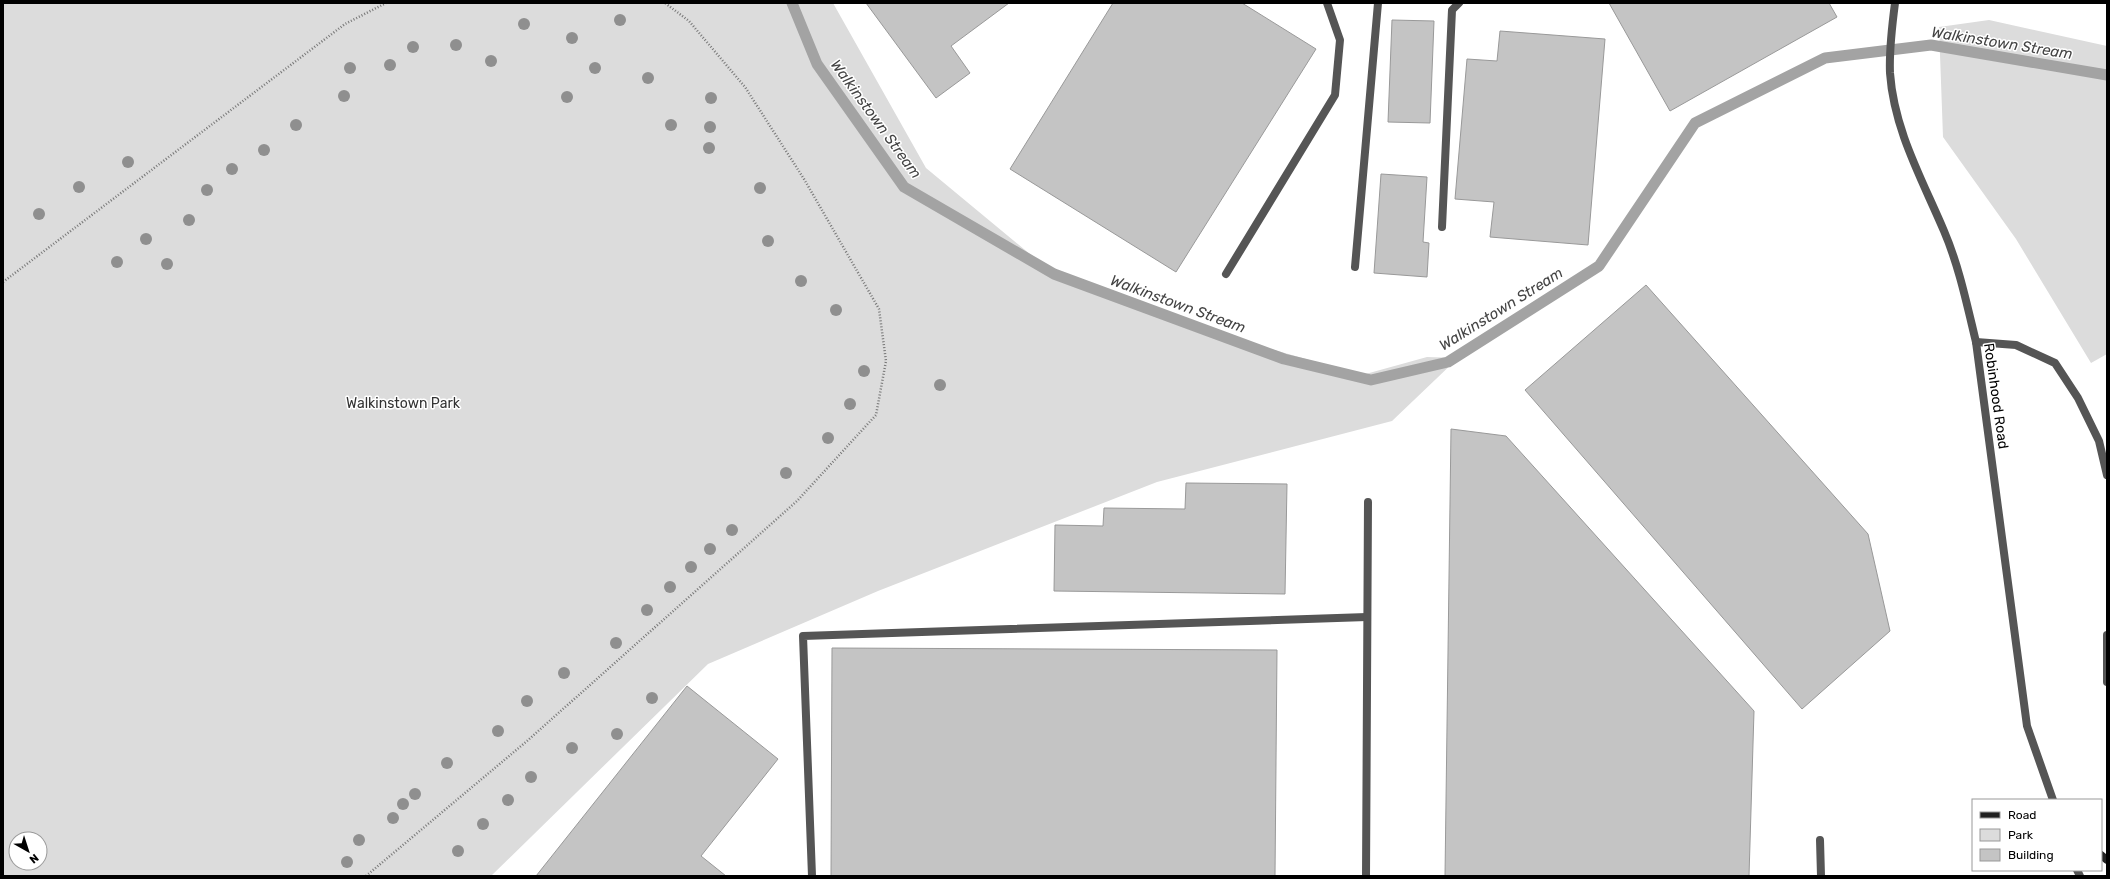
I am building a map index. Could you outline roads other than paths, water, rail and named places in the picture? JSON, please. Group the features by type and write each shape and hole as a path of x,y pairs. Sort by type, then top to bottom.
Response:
{"street":[{"path":"1226,274 1335,95 1340,40 1327,3"},
{"path":"1355,267 1378,3"},
{"path":"1442,227 1452,10 1459,3"},
{"name":"Robinhood Road","path":"1895,3 1892,27 1890,73 1896,106 1904,139 1916,170 1944,232 1962,284 1976,342 2027,726 2053,799"},
{"path":"1976,342 2016,345 2055,363 2078,398 2099,441 2107,475"},
{"path":"1366,876 1368,502"},
{"path":"812,876 802,636 1367,617"},
{"path":"2107,635 2107,682"},
{"path":"1820,840 1821,876"}],"waterway":[{"name":"Walkinstown Stream","path":"792,3 817,64 904,187 1054,274 1284,359 1371,380 1448,362 1599,266 1695,123 1825,58 1931,45 2107,75"}],"park label":[{"name":"Walkinstown Park","path":"403,403"}]}
